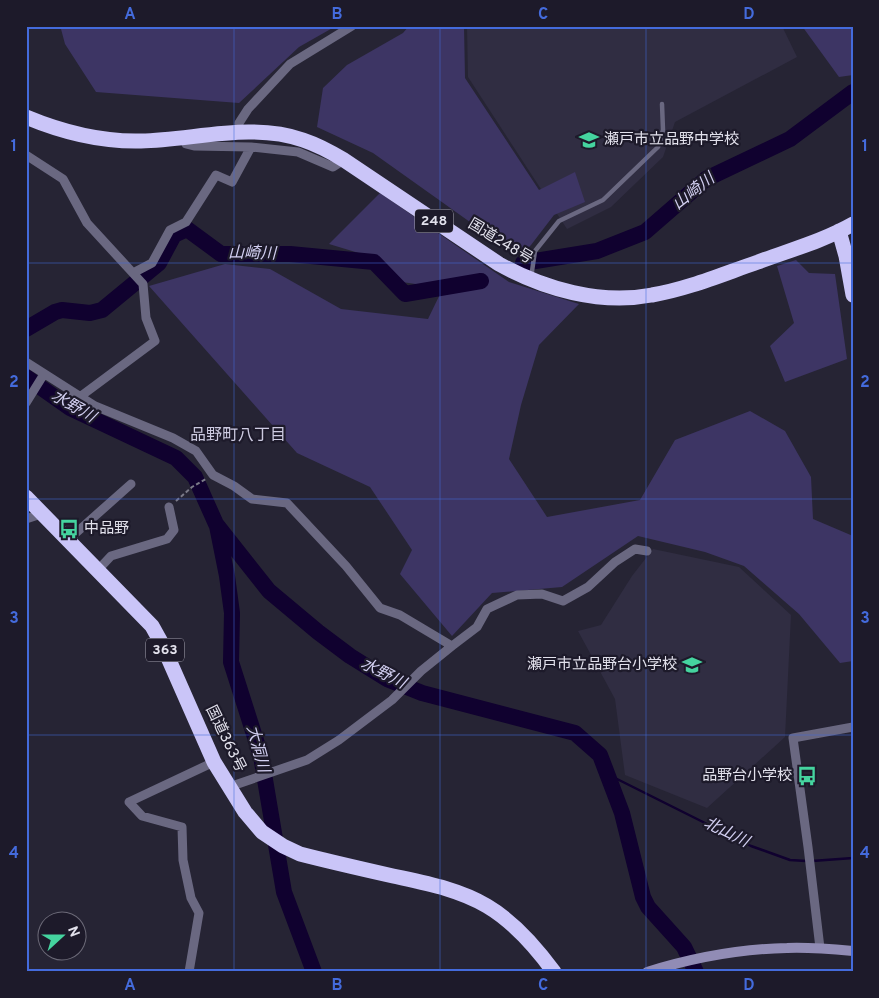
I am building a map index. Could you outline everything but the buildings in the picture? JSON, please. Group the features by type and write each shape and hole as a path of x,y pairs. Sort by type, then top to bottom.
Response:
{"highway":[{"name":"国道248号","path":"26,117 52,127 94,137 140,141 240,132 267,133 302,140 326,149 344,160 499,264 532,274 552,288 578,294 619,298 652,296 702,282 849,228"},
{"path":"849,228 846,256 853,295"},
{"name":"国道363号","path":"26,497 152,626 166,652 214,762 245,812 262,832 283,846 309,856 422,882 467,896 487,906 506,919 524,935 554,972"}],"street":[{"path":"240,132 239,124 248,109 290,64 352,26"},
{"path":"184,138 186,144 194,146 251,146 298,152 333,167 344,160"},
{"path":"133,274 152,263 170,230 186,222 216,175 232,182 251,146"},
{"path":"26,155 64,179 87,222 143,284 146,318 155,341 82,396"},
{"path":"26,362 95,406 173,438 196,451 213,475 252,498 287,503 346,566 380,608 400,615 452,646"},
{"path":"28,397 44,374"},
{"path":"68,540 131,484"},
{"path":"97,571 111,556 166,539 174,530 169,507"},
{"path":"26,519 41,514"},
{"path":"229,787 306,760 339,740 392,700 421,671 477,627 487,608 517,595 542,594 564,601 588,587 615,562 635,549 647,551"},
{"path":"820,948 793,738 853,727"},
{"path":"189,972 199,913 191,898 183,860 182,827 142,816 128,802 214,762"},
{"path":"647,972 678,962 748,951 820,948 853,951"}],"lane":[{"path":"532,274 535,251 559,221 603,200 658,147 663,130 662,104"}],"path":[{"path":"169,507 192,487 213,475"}],"shaded area":[{"path":"57,26 336,26 299,47 239,103 96,92 65,44 61,29"},
{"path":"409,26 464,26 465,78 539,190 575,172 585,202 554,215 531,245 519,257 373,153 317,127 323,88 347,65 403,33"},
{"name":"瀬戸市立品野中学校","path":"467,26 782,26 797,57 675,122 663,157 611,207 567,229 468,77"},
{"path":"802,26 853,26 853,75 839,77"},
{"path":"380,193 509,282 579,304 539,345 521,405 509,459 547,517 640,500 675,440 750,411 785,431 811,477 813,519 853,536 853,661 840,663 799,614 744,566 705,552 638,536 562,587 492,593 452,636 400,574 412,550 370,487 297,453 149,286 225,264 270,269 341,309 428,319 443,288 402,282 372,257 329,244"},
{"path":"796,260 809,273 835,274 847,359 785,382 770,346 794,323 777,266"},
{"name":"瀬戸市立品野台小学校","path":"653,549 739,567 791,615 785,737 707,808 625,775 615,699 578,631 601,625 632,576"}],"waterway":[{"name":"山崎川","path":"523,263 597,251 645,232 706,179 790,139 853,92"},
{"name":"山崎川","path":"26,329 62,310 90,313 102,310 159,263 174,235 187,229 221,254 290,254 374,262 405,294 481,281"},
{"name":"水野川","path":"26,377 70,408 176,458 195,477 216,524 269,591 350,656 387,679 422,693 575,733 600,755 622,813 643,897 648,907 684,947 696,972"},
{"name":"大洞川","path":"217,526 232,613 231,662 261,756 284,892 314,972"},
{"name":"北山川","path":"607,774 751,846 790,860 806,861"},
{"name":"北山川","path":"812,861 853,858"}],"place":[{"name":"瀬戸市立品野中学校","path":"589,140"},
{"name":"中品野","path":"69,529"},
{"name":"瀬戸市立品野台小学校","path":"692,665"},
{"name":"品野台小学校","path":"807,776"}],"district":[{"name":"品野町八丁目","path":"238,436"}]}
